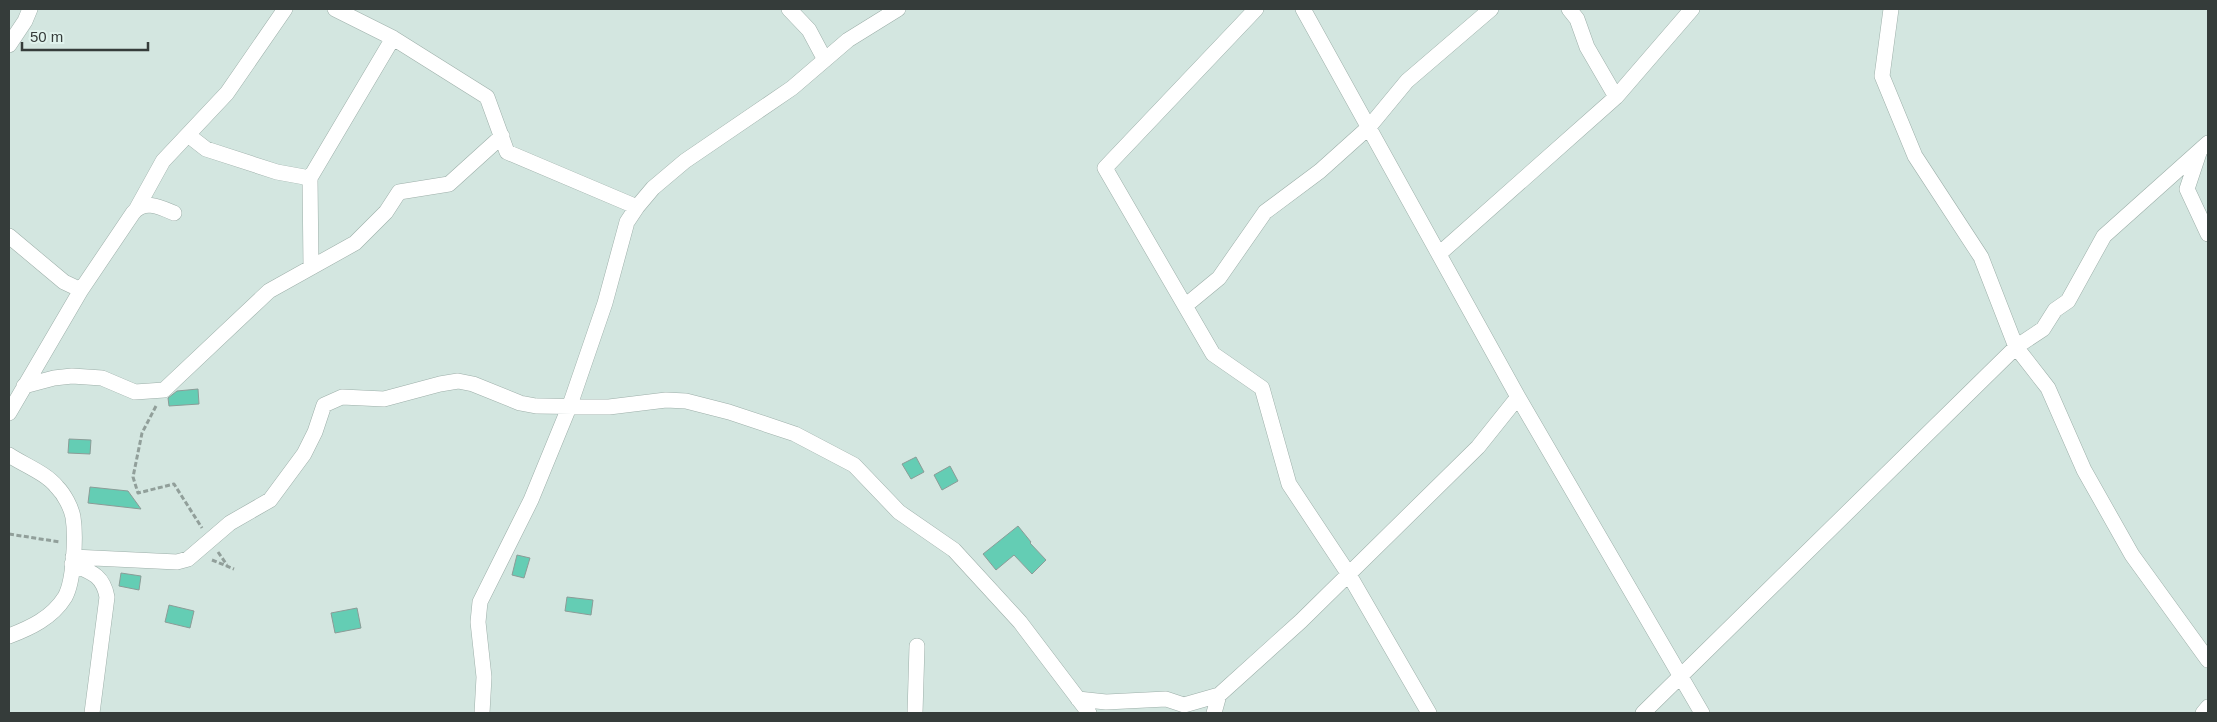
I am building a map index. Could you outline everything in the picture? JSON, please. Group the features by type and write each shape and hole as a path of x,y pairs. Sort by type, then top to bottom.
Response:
{"street":[{"path":"9,45 25,21 30,9"},
{"path":"9,413 81,290 137,208 163,161 227,94 285,9"},
{"path":"335,9 393,38 487,97 508,152 636,207"},
{"path":"789,9 809,30 825,60"},
{"path":"482,713 484,677 478,622 480,602 531,500 570,405 605,303 627,222 636,207 653,188 685,161 736,125 768,106 848,40 898,9"},
{"path":"1256,9 1105,168 1212,354 1262,388 1289,484 1348,573 1429,713"},
{"path":"1303,9 1518,397 1702,713"},
{"path":"1185,306 1219,278 1265,212 1320,171 1369,127 1407,82 1491,9"},
{"path":"1569,9 1576,19 1587,47 1616,96"},
{"path":"1439,254 1616,96 1692,9"},
{"path":"1891,9 1882,76 1915,156 1981,257 2016,346 2048,388 2084,470 2132,555 2208,660"},
{"path":"311,268 310,178 393,38"},
{"path":"188,135 206,148 277,172 310,178"},
{"path":"24,386 54,378 72,376 102,378 135,392 164,390 260,297 280,283 355,243 386,212 398,192 449,184 502,136"},
{"path":"1643,713 2016,346 2043,329 2055,310 2068,301 2104,236 2204,148"},
{"path":"2204,148 2187,189 2208,234"},
{"path":"137,208 146,204 174,213"},
{"path":"9,236 64,282 81,290"},
{"path":"73,555 183,561 243,514 270,500 304,454 315,432 324,405 342,397 384,399 458,381 473,384 520,404 536,406 609,406 666,400 686,401 729,412 795,434 854,465 899,512 954,550 1020,622 1089,713"},
{"path":"1078,699 1106,702 1166,699 1184,705 1219,695 1301,621 1478,447 1518,397"},
{"path":"9,455 57,486 67,501 73,517 73,555 70,582 65,597 41,621 9,636"},
{"path":"73,555 100,578 106,587 107,597 92,713"},
{"path":"914,713 917,646"},
{"path":"1214,713 1219,695"},
{"path":"2203,713 2208,707"}],"path":[{"path":"164,390 142,432 132,477 138,493 174,484 227,566"},
{"path":"9,534 73,555"}],"building":[{"path":"198,389 199,404 169,406 168,398 177,391"},
{"path":"69,439 91,440 90,454 68,453"},
{"path":"916,457 924,472 911,479 902,464"},
{"path":"950,466 958,481 942,490 934,475"},
{"path":"90,487 128,491 141,509 88,503"},
{"path":"1018,526 1030,543 1046,560 1032,574 1014,555 996,570 983,554"},
{"path":"517,555 530,558 524,578 512,575"},
{"path":"121,573 141,576 139,590 119,586"},
{"path":"567,597 593,600 591,615 565,611"},
{"path":"169,605 194,611 190,628 165,622"},
{"path":"357,608 361,628 335,633 331,613"}]}
